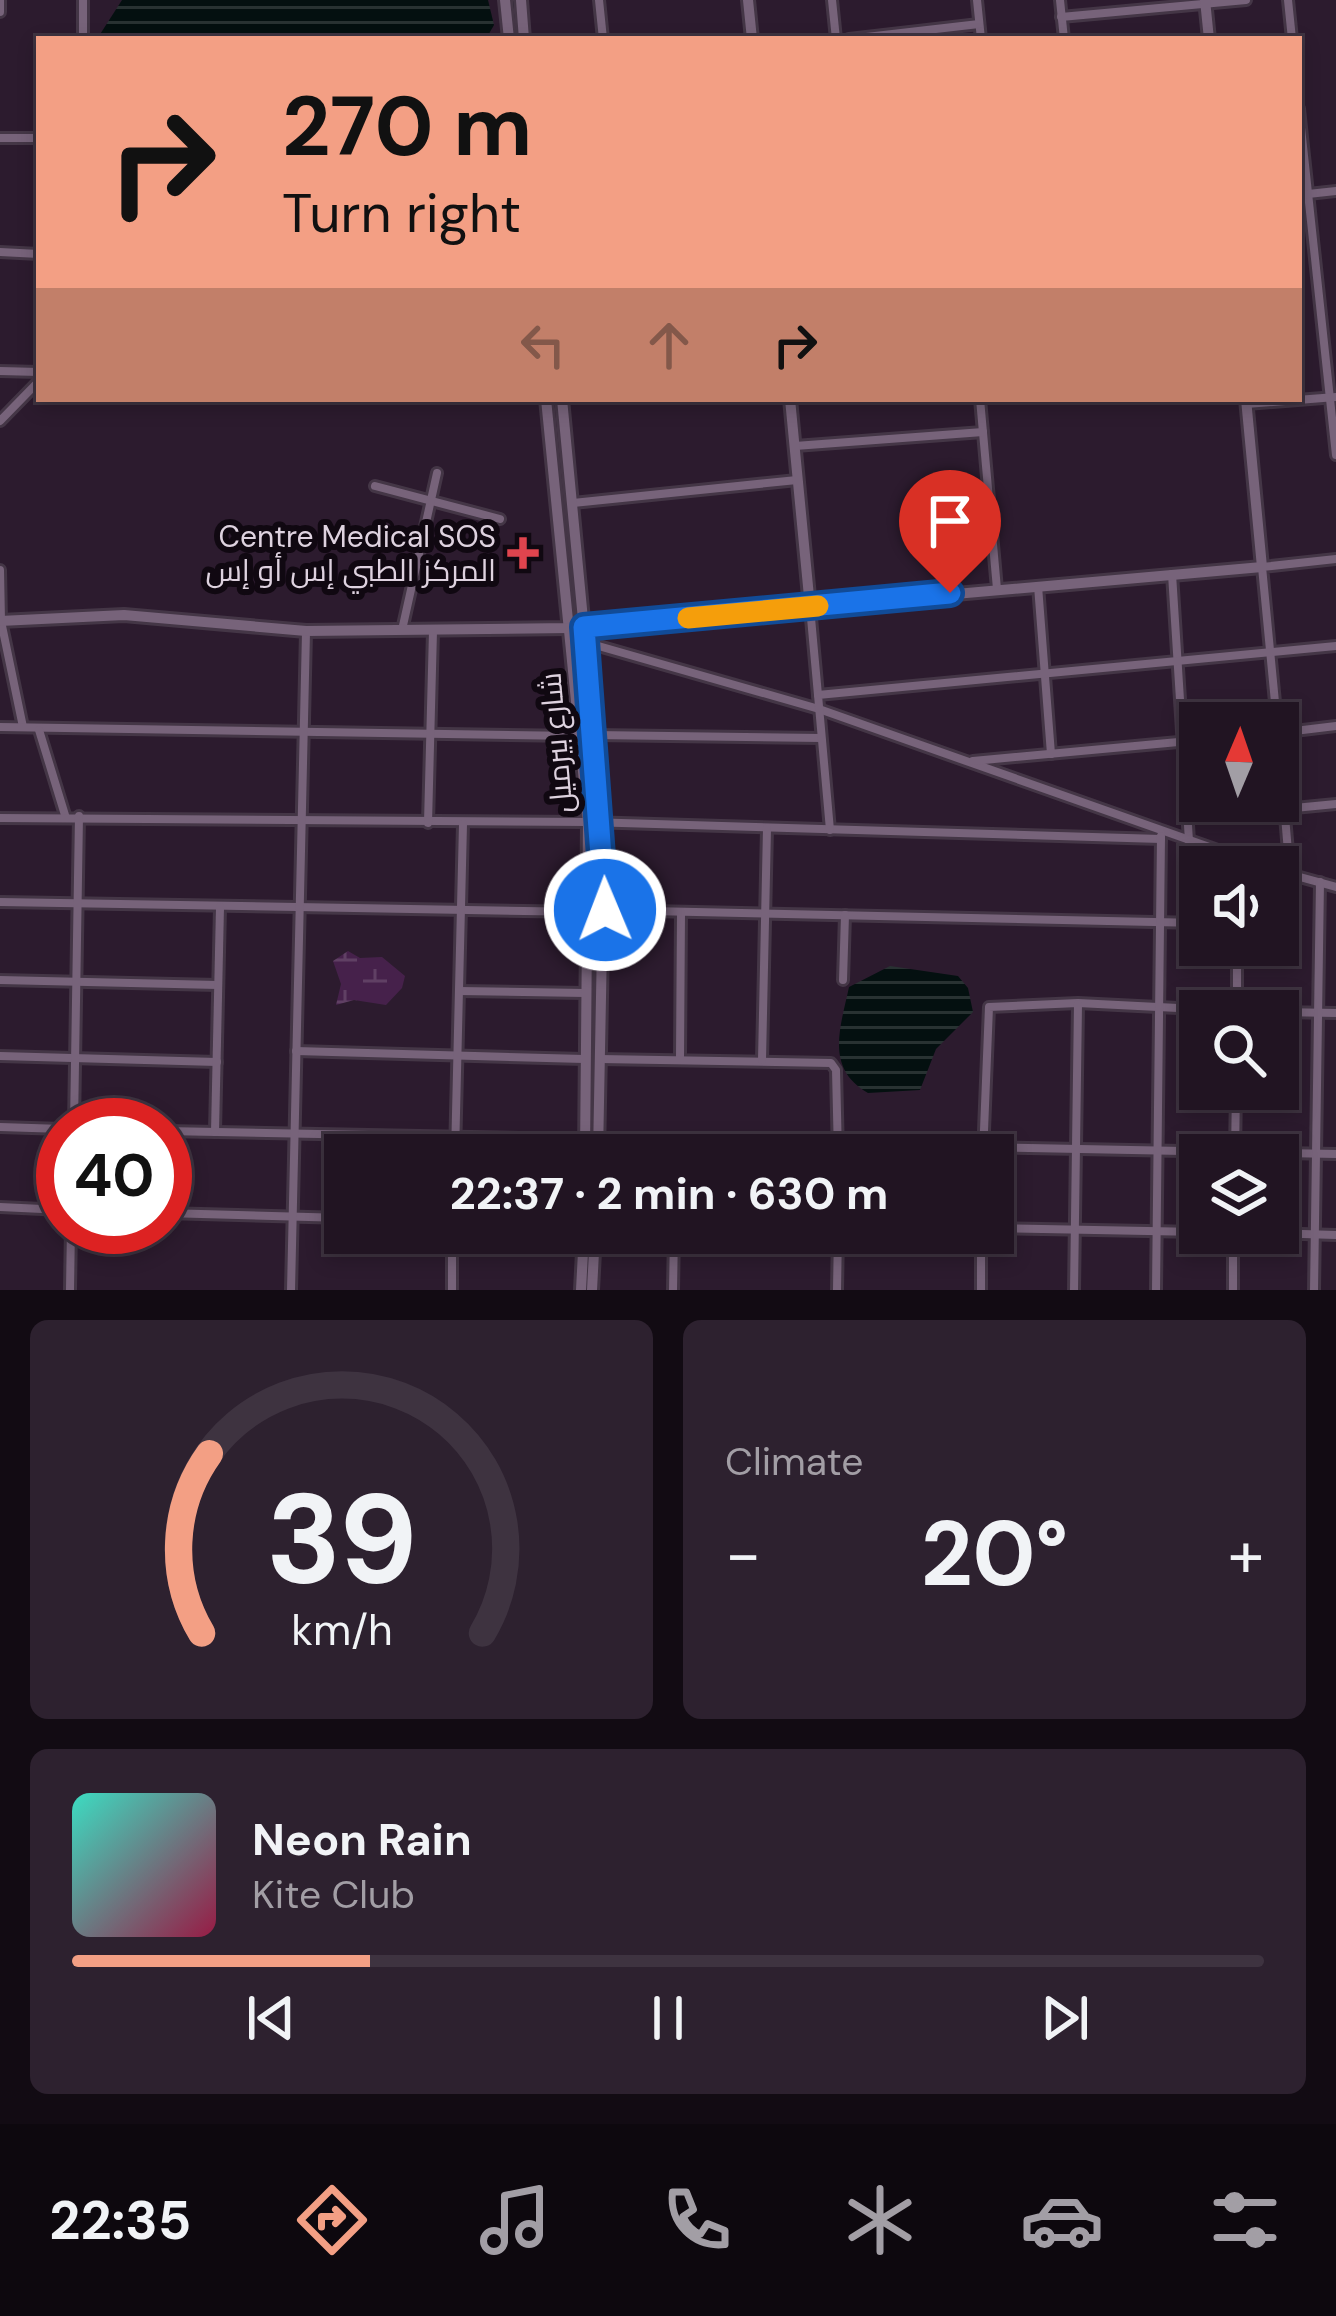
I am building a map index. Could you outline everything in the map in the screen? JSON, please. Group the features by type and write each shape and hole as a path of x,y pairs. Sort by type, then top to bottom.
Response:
{"street":[{"path":"0,0 0,12"},
{"path":"83,0 83,36"},
{"path":"505,0 509,36"},
{"path":"520,0 524,36"},
{"path":"599,0 603,36"},
{"path":"748,0 752,36"},
{"path":"832,0 836,36"},
{"path":"977,0 980,36"},
{"path":"1060,0 1064,36"},
{"path":"1061,17 1246,0"},
{"path":"1288,0 1292,36"},
{"path":"1206,2 1209,36"},
{"path":"875,36 979,24"},
{"path":"0,137 36,138"},
{"path":"1302,160 1333,397 1336,455"},
{"path":"1304,194 1336,191"},
{"path":"0,252 36,254"},
{"path":"0,371 36,376"},
{"path":"0,421 36,379"},
{"path":"1302,399 1333,397"},
{"name":"شارع بيرميل","path":"546,402 577,627"},
{"name":"شارع بيرميل","path":"562,402 573,503 578,736 588,822 584,1059 591,1134"},
{"path":"790,402 830,830"},
{"path":"980,402 997,589"},
{"path":"1246,402 1275,702"},
{"path":"795,446 983,432"},
{"path":"402,630 437,473"},
{"path":"573,503 799,480"},
{"path":"375,486 500,519"},
{"path":"1,621 124,615 306,631 577,627 1336,559"},
{"path":"0,570 1,621 23,728"},
{"path":"1172,574 1180,702"},
{"path":"1038,585 1052,754"},
{"path":"291,1290 306,631"},
{"path":"428,823 433,631"},
{"path":"578,644 819,709 1161,836"},
{"name":"شارع بيرميل","path":"578,644 603,824 600,1059 593,1134"},
{"path":"818,695 1336,646"},
{"path":"1299,731 1336,726"},
{"path":"0,727 578,736"},
{"path":"39,730 65,815"},
{"path":"593,735 821,738"},
{"path":"965,762 1179,742"},
{"path":"1299,808 1336,805"},
{"path":"75,1098 79,816"},
{"path":"0,818 588,822 1161,836 1201,846"},
{"path":"1189,822 1190,841"},
{"path":"456,1134 463,824"},
{"path":"761,1060 767,828"},
{"path":"1156,1290 1161,836"},
{"path":"1299,877 1336,887"},
{"path":"1314,1290 1320,882"},
{"path":"0,902 587,912"},
{"path":"215,1132 220,907"},
{"path":"605,910 1179,922"},
{"path":"680,1058 681,912"},
{"path":"843,980 845,915"},
{"path":"0,980 218,985"},
{"path":"459,991 585,993"},
{"path":"1074,1290 1078,1003"},
{"path":"984,1134 989,1007 1078,1003 1179,1007"},
{"path":"1299,1013 1336,1013"},
{"path":"296,1051 584,1059"},
{"path":"0,1055 217,1062"},
{"path":"600,1059 831,1063 836,1070 838,1134"},
{"path":"0,1127 36,1128"},
{"path":"192,1132 402,1134"},
{"path":"1014,1151 1179,1151"},
{"path":"1299,1153 1336,1154"},
{"path":"0,1207 36,1209"},
{"path":"192,1214 324,1217"},
{"path":"1014,1228 1179,1232"},
{"path":"1299,1234 1336,1235"},
{"path":"70,1290 71,1254"},
{"path":"452,1254 452,1290"},
{"path":"581,1290 583,1254"},
{"path":"592,1290 594,1254"},
{"path":"673,1290 674,1254"},
{"path":"837,1290 838,1254"},
{"path":"981,1254 981,1290"},
{"path":"1233,1254 1233,1290"}],"green space":[{"path":"348,951 360,958 382,957 405,976 402,988 386,1005 354,1000 336,1005 341,984 333,961"}],"shaded area":[{"path":"122,0 488,0 494,25 488,36 99,36"},
{"path":"890,966 958,976 968,988 973,1012 936,1049 920,1090 868,1093 854,1083 841,1060 842,1018 849,987"}],"waterway":[{"path":"513,0 517,36"},
{"path":"584,731 589,782"},
{"path":"592,1003 593,827"}],"slow traffic":[{"path":"688,618 818,606"}],"place":[{"name":"Centre Medical SOS المركز الطبي إس أو إس","path":"523,553"}],"route":[{"path":"605,910 603,824 584,627 950,593"}]}
